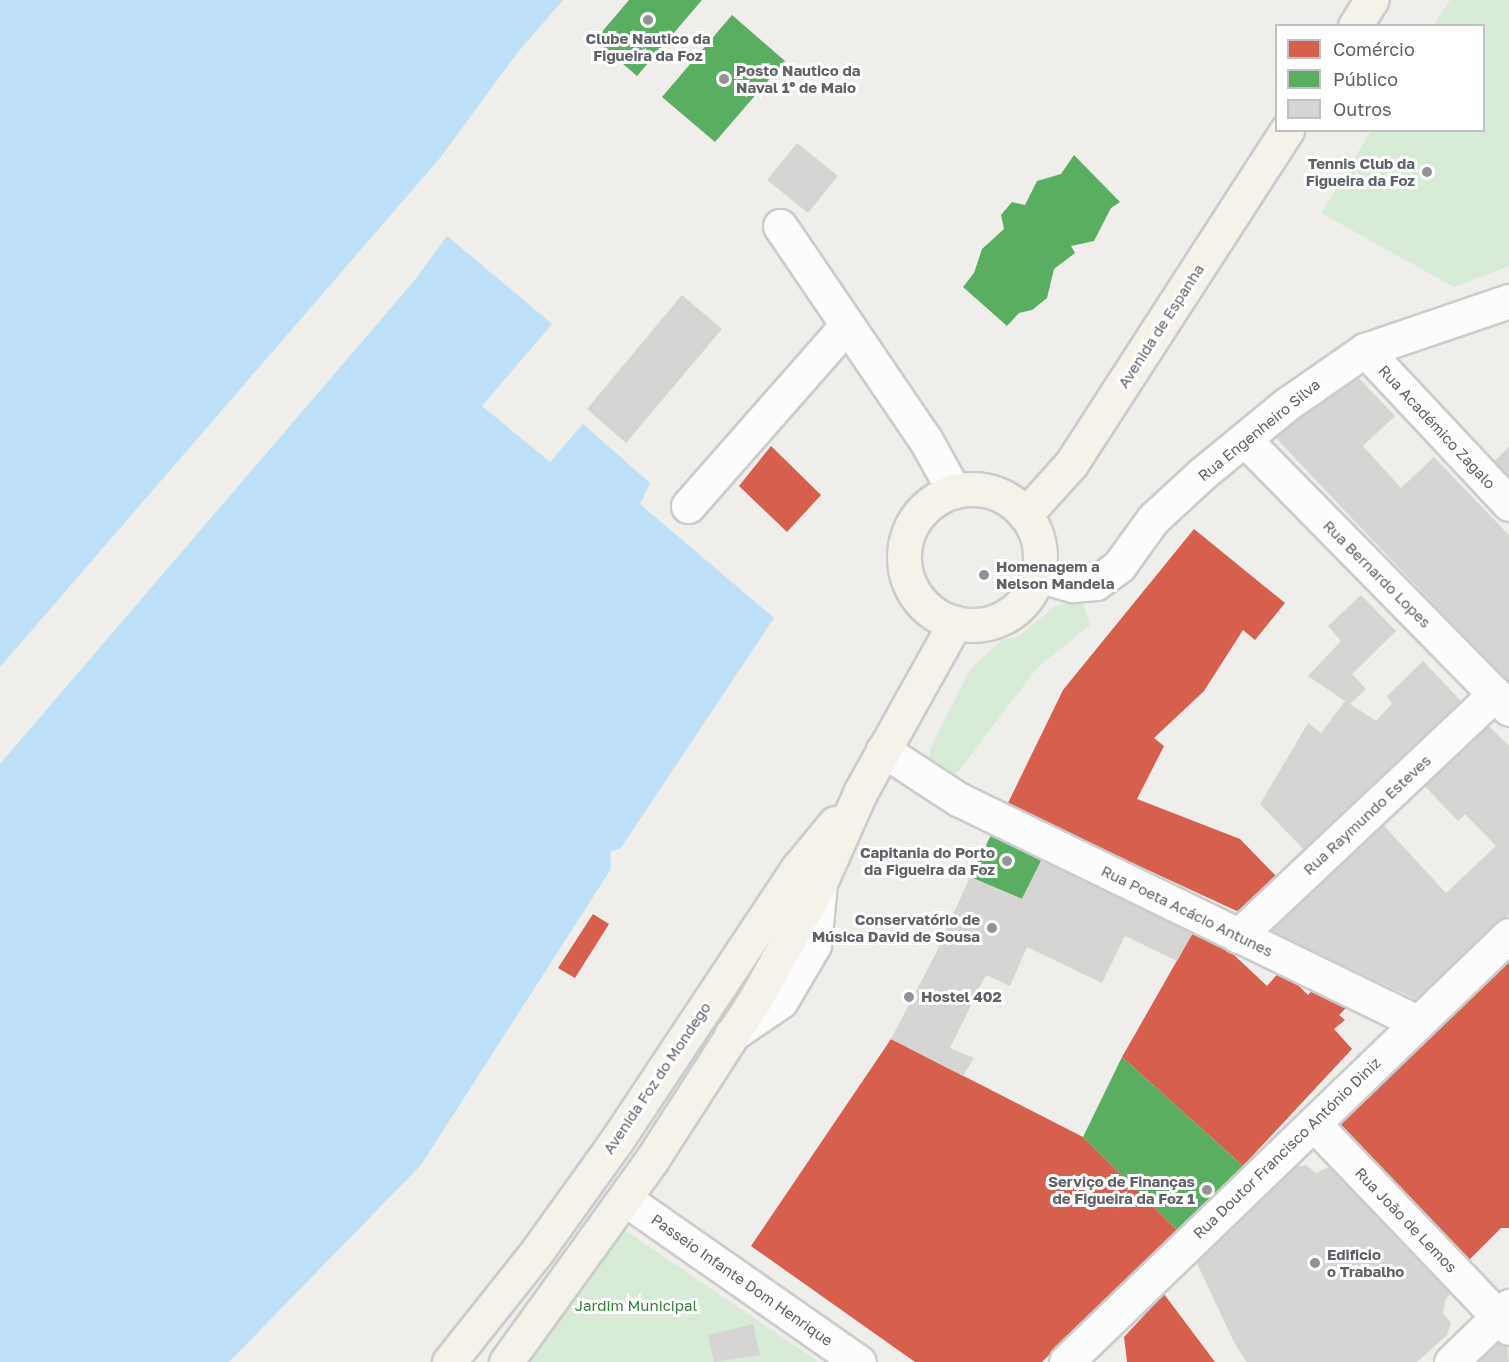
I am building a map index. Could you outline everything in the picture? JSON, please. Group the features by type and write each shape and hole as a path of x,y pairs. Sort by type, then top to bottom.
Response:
{"main road":[{"path":"1356,24 1371,0"},
{"name":"Avenida de Espanha","path":"1025,515 1071,464 1286,132"},
{"path":"991,491 1006,498 1025,515 1036,533 1040,553 1037,575 1029,594 1015,610 997,620 976,625 955,623 920,601 908,581 904,558 907,537 916,518 931,502 954,492 991,491"},
{"name":"Avenida Foz do Mondego","path":"506,1362 625,1199 731,1035 820,883 861,791 955,623"},
{"name":"Avenida Foz do Mondego","path":"449,1362 580,1190 798,868 861,791"},
{"path":"580,1190 625,1199"}],"street":[{"path":"780,226 925,438 954,492"},
{"name":"Rua Engenheiro Silva","path":"1037,575 1073,585 1096,583 1119,566 1153,519 1287,404 1365,350 1509,301"},
{"path":"688,506 847,325"},
{"name":"Rua Académico Zagalo","path":"1365,350 1509,504"},
{"name":"Rua Bernardo Lopes","path":"1245,440 1502,702"},
{"name":"Rua Raymundo Esteves","path":"1238,936 1502,702"},
{"name":"Rua Poeta Acácio Antunes","path":"883,750 958,798 1417,1022"},
{"name":"Rua Doutor Francisco António Diniz","path":"1066,1362 1509,935"},
{"name":"Rua João de Lemos","path":"1314,1124 1505,1317"},
{"name":"Passeio Infante Dom Henrique","path":"625,1199 859,1362"},
{"path":"1451,1362 1505,1317"}],"green space":[{"name":"Tennis Club da Figueira da Foz","path":"1450,0 1509,0 1509,266 1454,287 1321,213 1370,132 1485,132 1485,24 1435,24"},
{"path":"1071,603 1083,604 1090,625 1037,668 959,771 953,774 930,758 930,749 971,668 1002,640 1018,637 1054,607"},
{"name":"Jardim Municipal","path":"623,1229 819,1362 524,1362"}],"water":[{"path":"0,0 563,0 518,52 440,158 0,667"},
{"path":"447,236 552,324 482,406 550,462 583,424 650,483 640,504 774,618 621,848 610,852 611,869 421,1165 229,1362 0,1362 0,764 414,281"}],"building: Comércio":[{"path":"771,446 821,495 787,532 739,486"},
{"path":"1194,529 1285,603 1255,640 1243,630 1204,691 1154,738 1164,746 1137,799 1240,839 1276,876 1239,912 1007,805 1063,690"},
{"path":"593,914 609,924 575,978 558,968"},
{"path":"1199,922 1267,986 1282,969 1308,995 1322,980 1349,1005 1339,1015 1345,1020 1334,1029 1352,1049 1243,1166 1122,1057"},
{"path":"1509,954 1509,1228 1501,1228 1464,1265 1329,1124"},
{"path":"891,1039 1083,1137 1177,1230 1042,1362 915,1362 751,1246"},
{"path":"1164,1294 1215,1362 1127,1362 1124,1337"}],"building: Público":[{"name":"Clube Nautico da Figueira da Foz","path":"629,0 702,0 637,76 595,40"},
{"name":"Posto Nautico da Naval 1º de Maio","path":"732,15 785,61 715,142 662,97"},
{"path":"1074,155 1120,202 1111,208 1094,241 1071,246 1075,253 1054,269 1047,298 1032,310 1019,313 1007,326 963,287 974,273 982,249 1004,229 1001,215 1012,202 1025,205 1037,181 1061,174"},
{"path":"996,825 1047,849 1022,899 970,877"},
{"path":"1122,1057 1243,1166 1177,1230 1083,1137"}],"building: Outros":[{"path":"797,143 838,176 808,213 767,180"},
{"path":"682,295 722,329 626,443 587,409"},
{"path":"1350,369 1395,416 1363,446 1401,488 1434,457 1509,535 1509,684 1273,435"},
{"path":"1509,447 1509,484 1491,464"},
{"path":"1361,595 1396,631 1352,674 1366,689 1350,704 1376,721 1392,704 1387,696 1423,661 1461,701 1304,850 1260,804 1308,723 1321,733 1345,701 1308,676 1341,641 1328,626"},
{"path":"1478,715 1509,746 1509,915 1419,1001 1262,927 1375,816 1446,893 1496,846 1465,814 1458,821 1415,776"},
{"path":"1047,849 1199,922 1177,961 1125,936 1102,983 1027,947 1010,986 986,975 950,1048 974,1058 963,1076 891,1039 936,953 970,877 1022,899"},
{"name":"Edificio o Trabalho","path":"1306,1165 1316,1173 1331,1166 1346,1166 1453,1292 1446,1298 1443,1313 1451,1323 1447,1335 1417,1362 1246,1362 1233,1340 1195,1259 1289,1168"},
{"path":"753,1324 760,1355 714,1362 708,1335"},
{"path":"1506,1336 1509,1362 1478,1362"}],"place":[{"name":"Clube Nautico da Figueira da Foz","path":"648,20"},
{"name":"Posto Nautico da Naval 1º de Maio","path":"724,79"},
{"name":"Tennis Club da Figueira da Foz","path":"1427,172"},
{"name":"Homenagem a Nelson Mandela","path":"984,575"},
{"name":"Capitania do Porto da Figueira da Foz","path":"1007,861"},
{"name":"Conservatório de Música David de Sousa","path":"992,928"},
{"name":"Hostel 402","path":"909,997"},
{"name":"Serviço de Finanças de Figueira da Foz 1","path":"1207,1190"},
{"name":"Edificio o Trabalho","path":"1315,1263"}]}
